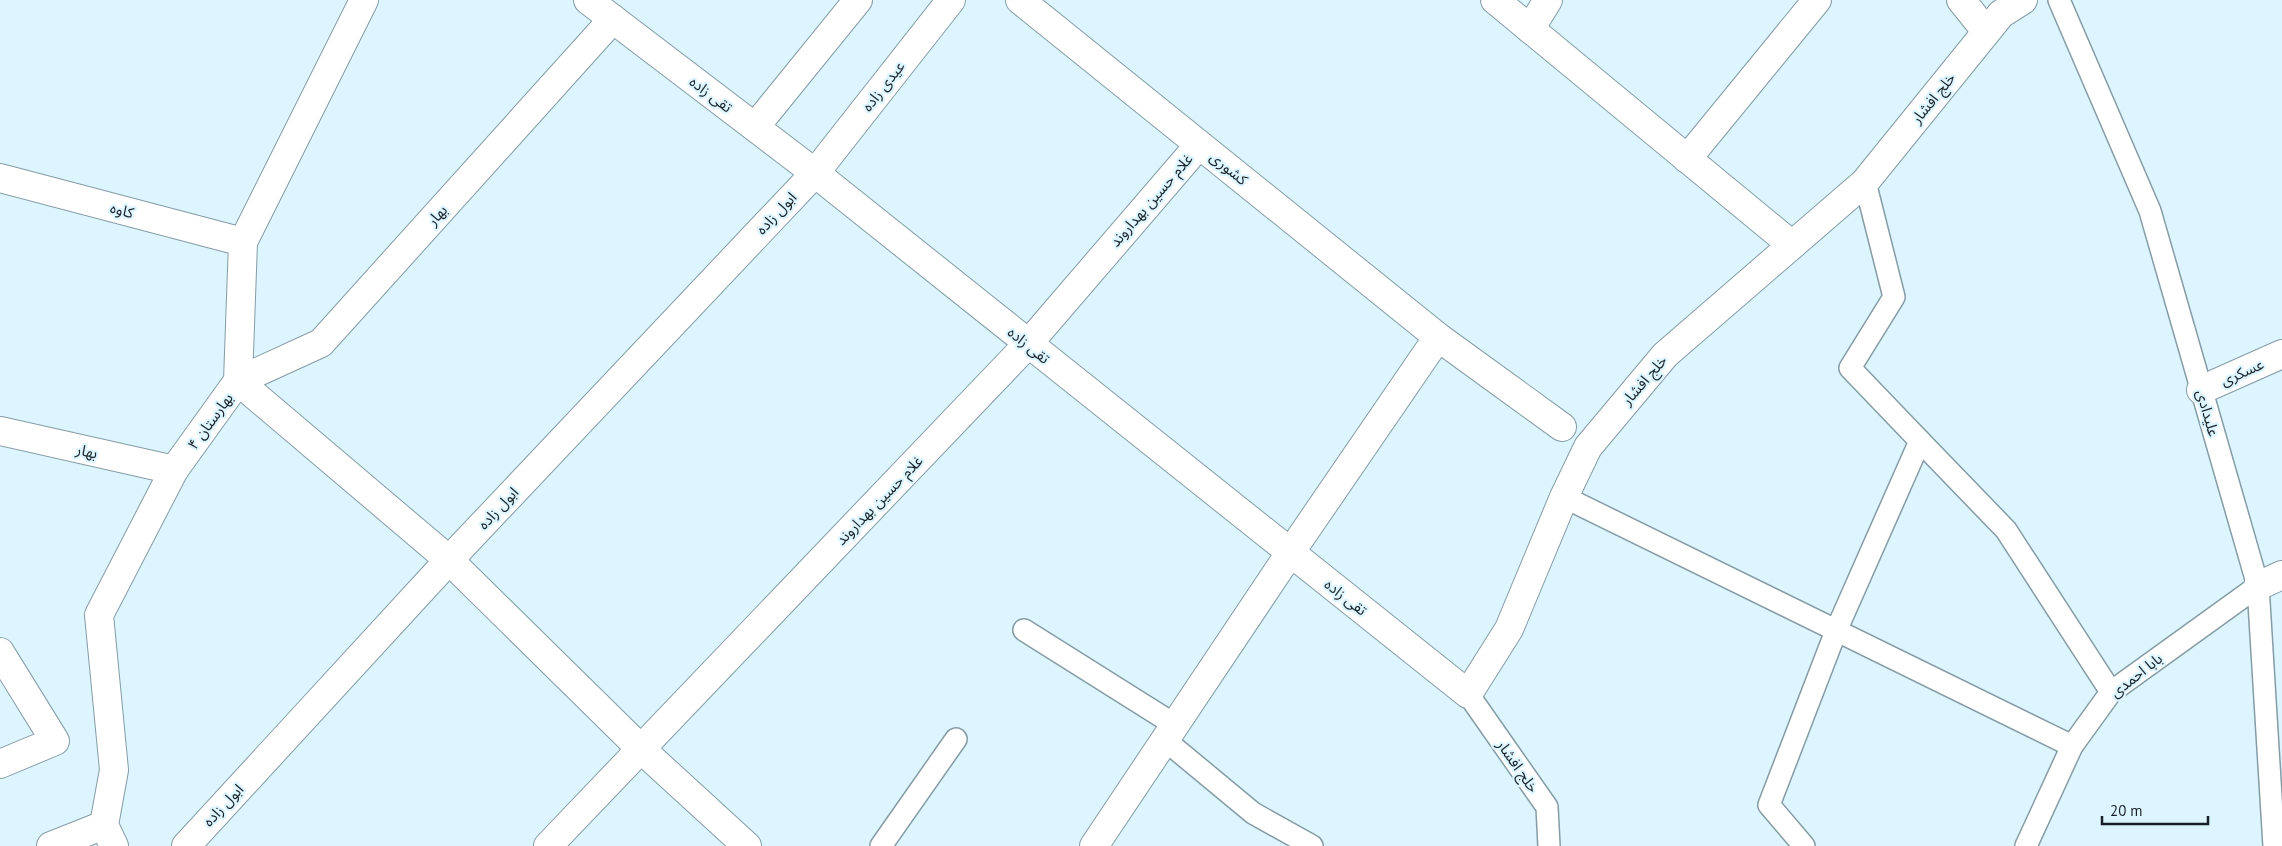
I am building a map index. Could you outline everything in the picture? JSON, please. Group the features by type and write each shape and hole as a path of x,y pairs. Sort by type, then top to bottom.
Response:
{"street":[{"name":"بهارستان ۴","path":"109,836 114,770 99,615 174,470 238,381 243,242 364,0"},
{"name":"تقی زاده","path":"588,0 815,173 1468,694"},
{"path":"755,127 858,0"},
{"name":"عیدی زاده","path":"815,173 951,0"},
{"name":"کشوری","path":"1020,0 1438,337 1562,427"},
{"path":"1495,0 1792,245"},
{"path":"1530,28 1548,0"},
{"path":"1687,159 1817,0"},
{"path":"1961,0 1986,32"},
{"name":"خلج افشار","path":"1468,694 1509,629 1564,497 1588,447 1665,355 1865,182 2000,14 2023,0"},
{"name":"بهار","path":"238,381 321,343 613,19"},
{"name":"غلام حسین بهداروند","path":"548,846 1028,344 1199,144"},
{"name":"ابول زاده","path":"186,846 449,560 815,173"},
{"name":"کاوه","path":"0,178 243,242"},
{"path":"1094,846 1290,553 1438,337"},
{"name":"عسکری","path":"2201,390 2282,354"},
{"path":"238,381 449,560 641,749 747,846"},
{"name":"بهار","path":"0,431 174,470"},
{"name":"بابا احمدی","path":"2258,586 2282,575"},
{"path":"0,652 55,741 0,764"},
{"path":"51,846 109,836"}],"lane":[{"name":"علیدادی","path":"2059,0 2150,211 2258,586 2274,846"},
{"path":"1865,182 1894,298 1850,368 2006,530 2111,692"},
{"path":"1804,846 1769,805 1836,631 1920,441"},
{"path":"1564,497 2072,746"},
{"name":"بابا احمدی","path":"2026,846 2072,746 2111,692 2258,586"},
{"path":"1024,630 1170,733 1253,813 1312,846"},
{"name":"خلج افشار","path":"1468,694 1547,807 1548,846"},
{"path":"881,846 956,740"}]}
